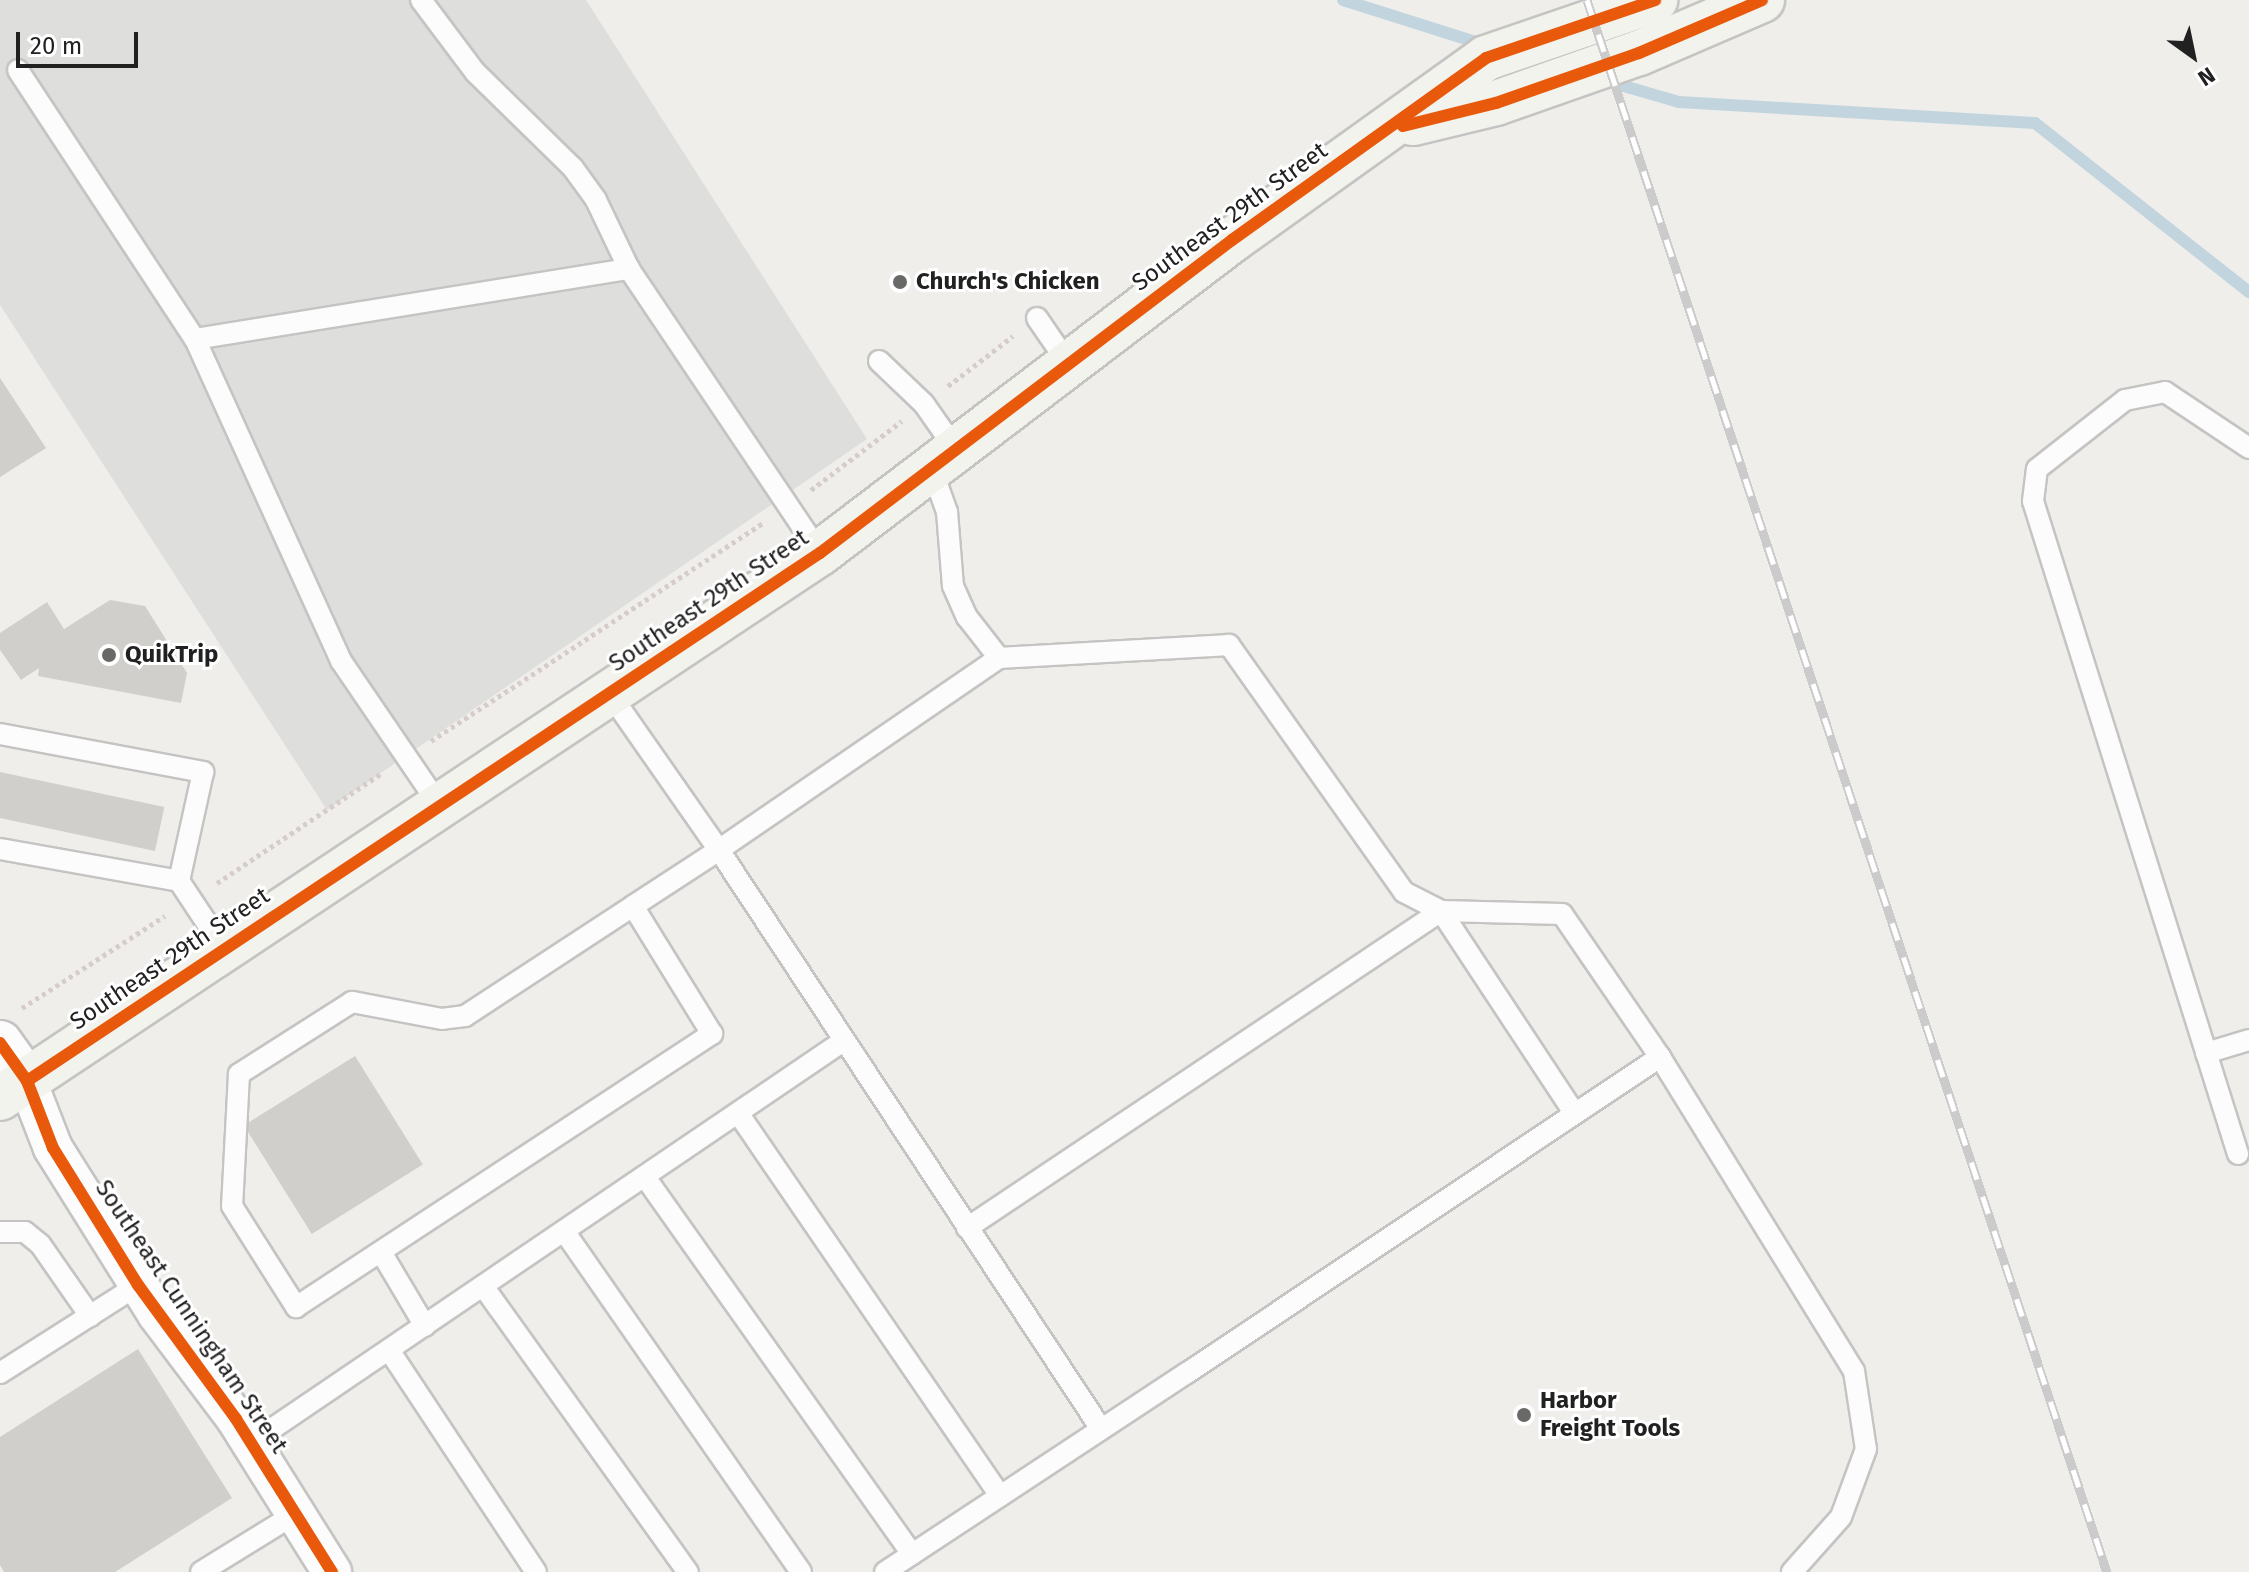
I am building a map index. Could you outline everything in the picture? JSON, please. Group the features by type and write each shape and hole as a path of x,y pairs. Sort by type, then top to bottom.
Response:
{"main road":[{"name":"Southeast 29th Street","path":"14,1090 820,553 1306,186 1395,128 1486,58 1655,0"},
{"name":"Southeast 29th Street","path":"1395,128 1496,103 1639,53 1762,0"}],"street":[{"path":"6,1028 14,1090"},
{"name":"Southeast Cunningham Street","path":"14,1090 138,1285 251,1443 332,1572"}],"lane":[{"path":"421,0 475,72 573,168 596,200 629,269 820,553"},
{"path":"18,70 195,339 341,661 440,806"},
{"path":"195,339 629,269"},
{"path":"1037,318 1070,366"},
{"path":"879,361 924,404 945,461 953,586 967,617 999,658"},
{"path":"2238,1154 2033,501 2037,469 2125,400 2165,392 2249,448"},
{"path":"633,906 712,1034 296,1307 232,1206 239,1074 352,1002 442,1019 465,1016 633,906 719,850 999,658 1229,645 1404,892 1441,911 1562,914 1660,1057 1854,1371 1866,1449 1841,1517 1792,1572"},
{"path":"610,694 719,850 842,1042 1101,1429"},
{"path":"0,734 203,772 179,881 224,949"},
{"path":"0,849 179,881"},
{"path":"1441,911 1575,1114"},
{"path":"967,1228 1441,911"},
{"path":"2206,1053 2249,1040"},
{"path":"251,1443 842,1042"},
{"path":"885,1572 1660,1057"},
{"path":"738,1113 1000,1496"},
{"path":"645,1177 912,1554"},
{"path":"564,1231 801,1572"},
{"path":"0,1232 25,1232 40,1244 90,1316"},
{"path":"381,1252 425,1326"},
{"path":"0,1373 138,1285"},
{"path":"483,1286 688,1572"},
{"path":"389,1350 536,1572"},
{"path":"201,1572 295,1514"}],"path":[{"path":"6,1028 191,899 788,507 1037,318"}],"shaded area":[{"path":"0,0 586,0 867,439 327,810 0,305"}],"building":[{"path":"0,378 46,448 0,477"},
{"name":"QuikTrip","path":"110,600 145,606 187,673 181,703 38,676 39,668 21,680 0,650 0,633 47,602 64,629"},
{"path":"0,772 164,807 155,851 0,818"},
{"path":"355,1056 423,1165 312,1234 244,1125"},
{"path":"138,1349 232,1498 115,1572 4,1572 0,1565 0,1437"}],"waterway":[{"path":"1343,0 1485,45"},
{"path":"1603,80 1679,102 2035,123 2249,292"}],"railway":[{"path":"1587,0 2107,1572"}],"cycle path":[{"path":"27,1081 820,553 1232,240 1486,58 1655,0"},
{"path":"1403,126 1496,103 1639,53 1762,0"},
{"path":"0,1043 27,1081 53,1148 138,1285 236,1419 332,1572"}],"place":[{"name":"Church's Chicken","path":"900,282"},
{"name":"QuikTrip","path":"109,655"},
{"name":"Harbor Freight Tools","path":"1524,1415"}]}
